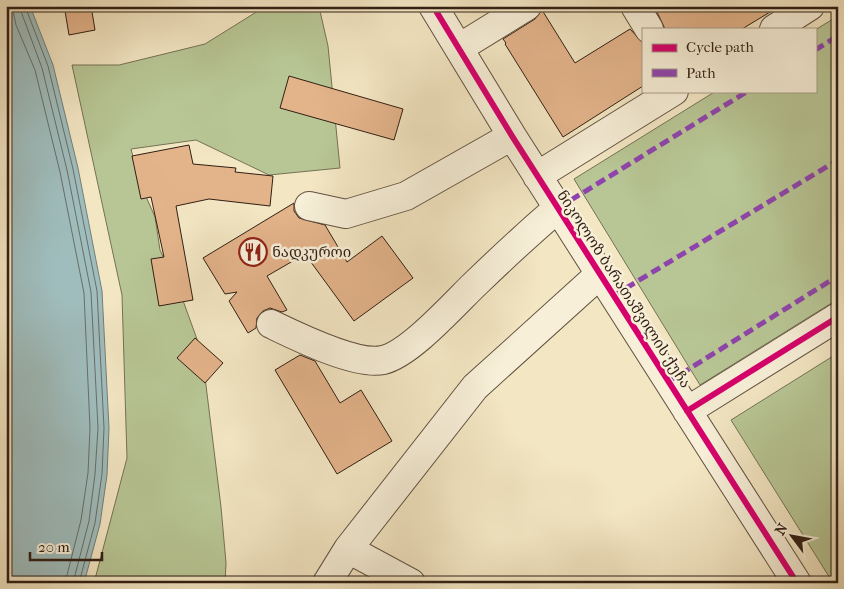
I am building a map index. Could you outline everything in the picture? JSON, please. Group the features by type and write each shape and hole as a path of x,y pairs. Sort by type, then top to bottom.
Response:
{"street":[{"name":"ნიკოლოზ ბარათაშვილის ქუჩა","path":"433,6 537,176 797,583"},
{"path":"458,48 527,6"},
{"path":"635,6 648,28"},
{"path":"776,28 810,6"},
{"path":"537,176 672,92"},
{"path":"309,206 346,214 406,196 512,136"},
{"path":"271,324 318,346 356,358 382,361 407,348 558,208"},
{"path":"327,583 348,549 475,387 600,274"},
{"path":"687,411 838,317"},
{"path":"348,549 411,583"}],"green space":[{"path":"266,6 313,6 320,11 328,46 340,168 269,175 196,140 131,149 140,183 155,217 160,250 181,295 202,353 221,507 226,563 225,583 94,583 127,458 122,295 72,65 119,65 205,44"},
{"path":"838,16 838,299 700,385 574,179 714,92 816,92 816,29"},
{"path":"838,353 838,583 833,583 731,420"}],"water":[{"path":"6,6 30,6 53,65 78,168 102,291 109,428 107,475 100,524 84,583 6,583"}],"building":[{"path":"91,6 95,30 69,35 65,11"},
{"path":"665,6 780,6 744,28 665,28 657,12"},
{"path":"542,10 575,63 630,29 642,42 642,87 563,137 503,39 535,19"},
{"path":"289,76 403,109 394,140 280,108"},
{"path":"189,145 193,164 236,168 235,172 273,176 270,206 209,199 176,206 193,300 159,306 151,259 164,257 151,197 141,199 132,156"},
{"path":"294,203 294,211 299,218 325,225 347,262 382,236 413,278 354,321 305,254 267,276 287,310 282,312 270,308 263,311 257,318 256,328 248,333 229,301 237,292 225,294 203,258"},
{"path":"195,338 223,363 205,383 177,358"},
{"path":"300,355 315,361 340,403 361,390 392,441 337,474 275,370"}],"marked path":[{"path":"816,49 838,36"},
{"path":"558,208 746,92"},
{"path":"613,296 838,160"},
{"path":"668,382 838,276"}],"cycle path":[{"path":"433,6 512,136 797,583"},
{"path":"687,411 838,317"}],"place":[{"name":"ნადკუროი","path":"253,252"}]}
